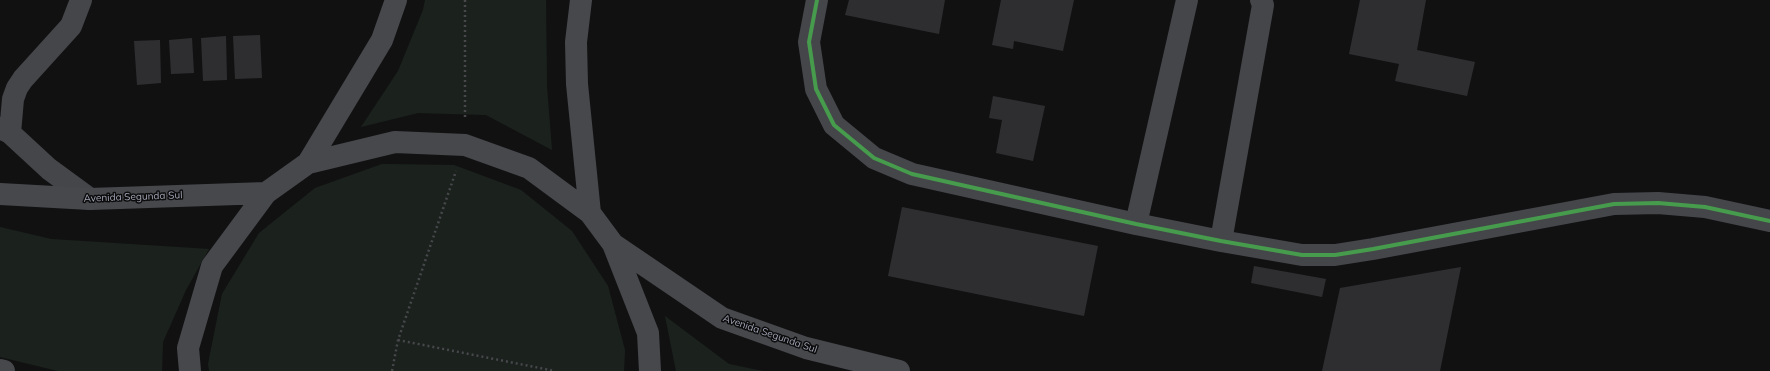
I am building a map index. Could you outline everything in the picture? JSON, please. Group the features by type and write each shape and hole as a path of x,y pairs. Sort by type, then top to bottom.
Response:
{"main road":[{"path":"308,163 382,40 396,0"},
{"path":"580,0 576,42 577,84 590,213"},
{"path":"190,371 188,348 212,266 266,193 308,163 395,142 465,145 529,168 590,213 613,244 648,333 650,371"},
{"name":"Avenida Segunda Sul","path":"0,194 90,200 266,193"},
{"name":"Avenida Segunda Sul","path":"613,244 722,318 806,348 899,371"},
{"path":"0,370 4,371"}],"street":[{"path":"81,0 71,26 23,79 17,88 5,130 49,169 90,200"},
{"path":"817,0 809,42 816,89 834,124 874,158 912,174 1136,224 1220,241 1302,255 1336,255 1614,204 1658,203 1705,207 1770,221"},
{"path":"1136,224 1187,0"},
{"path":"1220,241 1263,5 1261,0"}],"path":[{"path":"392,371 398,340 465,145 465,0"},
{"path":"398,340 555,371"}],"shaded area":[{"path":"425,0 546,0 547,87 552,150 486,115 418,113 361,127 398,71 423,10"},
{"path":"382,164 454,165 521,190 572,231 608,286 625,350 624,371 209,371 208,364 222,294 259,233 315,188"},
{"path":"0,227 51,239 209,249 186,290 163,342 162,371 58,371 0,357"},
{"path":"665,316 729,364 763,371 676,371"}],"building":[{"path":"849,0 945,0 939,34 845,15"},
{"path":"1001,0 1074,0 1063,51 1014,41 1013,49 992,45"},
{"path":"1360,0 1426,0 1417,50 1475,62 1467,96 1395,81 1399,64 1349,54"},
{"path":"260,35 262,78 235,79 233,36"},
{"path":"226,36 227,80 203,81 201,38"},
{"path":"192,38 194,73 171,74 169,40"},
{"path":"160,40 161,83 137,85 134,41"},
{"path":"993,96 1045,106 1033,161 996,153 1002,120 989,118"},
{"path":"902,207 1098,246 1084,316 888,276"},
{"path":"1254,266 1326,279 1322,297 1251,283"},
{"path":"1461,267 1440,371 1322,371 1340,288"}],"cycle path":[{"path":"817,0 809,42 816,89 834,125 874,158 912,174 1136,224 1302,255 1335,255 1373,249 1614,204 1658,203 1705,207 1770,221"}]}
